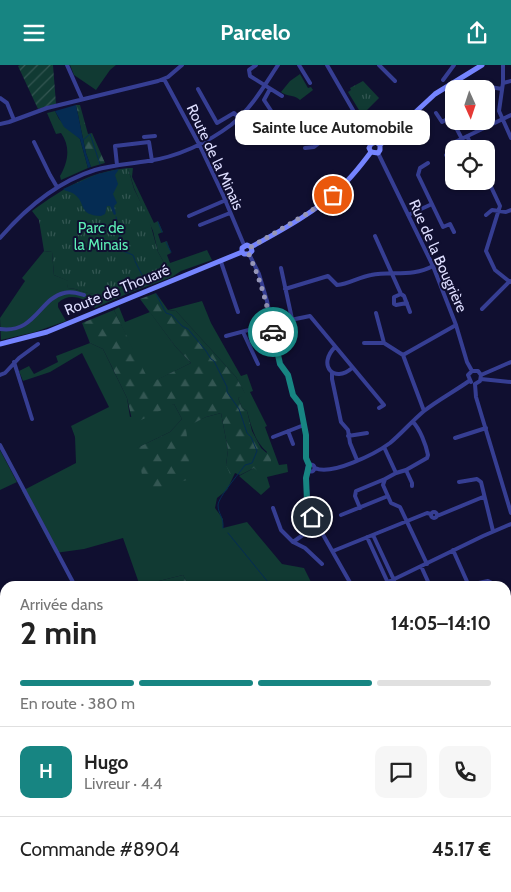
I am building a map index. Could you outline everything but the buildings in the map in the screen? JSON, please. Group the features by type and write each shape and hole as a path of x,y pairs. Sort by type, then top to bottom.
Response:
{"street":[{"path":"67,65 82,99"},
{"path":"0,124 14,121 47,108 164,79 182,65"},
{"path":"256,65 249,70 250,76 282,96"},
{"path":"0,238 27,210 57,187 81,175 106,167 168,157 199,144 222,131 239,118 253,103 278,65"},
{"path":"299,65 310,83"},
{"path":"328,65 372,143"},
{"path":"379,65 395,81"},
{"path":"443,80 454,65"},
{"path":"371,152 378,153 380,145 434,94 482,65"},
{"path":"503,65 500,111 511,138"},
{"name":"Route de la Minais","path":"164,79 199,144 226,200 244,245"},
{"path":"503,83 511,81"},
{"path":"495,88 502,89"},
{"path":"198,89 217,123 234,113 239,118"},
{"path":"270,89 264,100 283,129"},
{"path":"0,98 7,103 14,121"},
{"path":"436,113 442,122 445,120"},
{"path":"305,148 314,147 356,114"},
{"path":"458,130 462,139 511,115"},
{"path":"152,161 147,137 154,136"},
{"path":"467,136 469,140"},
{"path":"34,142 57,187"},
{"path":"117,165 115,146 149,142"},
{"path":"372,143 376,142 380,145"},
{"path":"371,152 369,148 372,143"},
{"path":"251,247 308,213 333,195 353,175 371,152"},
{"name":"Rue de la Bougrière","path":"378,153 432,266 456,325 464,355 472,371"},
{"path":"428,163 420,168 418,175 444,227 450,223 454,232"},
{"path":"482,309 510,281 495,270 486,251 500,206 493,190"},
{"path":"189,216 226,200"},
{"path":"408,215 432,204"},
{"path":"486,215 492,210 506,213 511,210"},
{"path":"200,225 230,213"},
{"path":"374,236 401,294 404,295 410,312"},
{"path":"249,255 244,255 241,249 244,245 251,247"},
{"path":"251,247 249,255 259,274 267,302 280,364 288,375 293,395 300,404 306,435 306,458 309,465 306,478 309,510 349,581"},
{"name":"Route de Thouaré","path":"0,344 47,331 242,252"},
{"path":"221,262 238,312"},
{"path":"285,289 328,276 337,285 342,285 370,275 420,272 432,266"},
{"path":"281,268 292,319"},
{"path":"0,329 24,325 36,317 61,293 74,292 84,295"},
{"path":"401,294 394,297 394,303 396,305 407,303"},
{"path":"376,313 384,343"},
{"path":"226,336 292,319 311,317 384,405 380,408"},
{"path":"403,355 456,325"},
{"path":"243,332 258,364"},
{"path":"364,343 388,344 400,355 403,355 424,411"},
{"path":"0,375 5,373 14,362 38,344"},
{"path":"335,347 327,358 328,368 332,372 344,374 352,368"},
{"path":"14,362 32,419"},
{"path":"511,362 481,377 475,383 475,394 511,513"},
{"path":"469,381 468,375 472,371 478,371 481,377"},
{"path":"332,372 341,422 348,430 348,436 357,460"},
{"path":"481,377 511,382"},
{"path":"309,465 328,471 384,447 424,411 469,381"},
{"path":"469,381 475,383"},
{"path":"360,508 355,496 356,491 406,470 428,455 420,431 413,422"},
{"path":"274,437 304,425"},
{"path":"455,438 486,428"},
{"path":"288,431 293,444"},
{"path":"348,436 367,433"},
{"path":"0,445 73,581"},
{"path":"384,447 396,473"},
{"path":"309,471 313,471 315,468"},
{"path":"406,470 412,487"},
{"path":"385,479 383,485 388,496 392,503 400,507 427,564"},
{"path":"459,482 479,480 493,531"},
{"path":"342,515 388,496"},
{"path":"332,551 427,513 431,514 433,518 483,497"},
{"path":"273,508 281,530 293,542 305,548 322,564"},
{"path":"373,535 394,580 453,550 511,524"},
{"path":"293,542 317,525"},
{"path":"367,537 387,581"},
{"path":"453,550 467,581"},
{"path":"421,566 428,581"}],"green space":[{"path":"53,65 56,104 38,109 18,66"},
{"path":"70,65 116,65 110,70 96,90 74,75"},
{"path":"300,74 308,88 311,87 313,90 300,100 281,92 290,81"},
{"path":"363,81 379,98 362,115 348,92 351,90 350,88"},
{"path":"76,105 80,105 88,134 92,133 105,163 91,167 86,153"},
{"path":"55,111 59,119 80,139 88,168 61,180 60,176 65,165 67,149 64,138 61,133 56,134 47,113"},
{"path":"128,168 133,168 132,177 154,223 158,221 163,232 158,234 161,243 167,241 171,253 167,255 170,263 207,250 212,260 181,271 172,277 158,252 153,231 134,188"},
{"name":"Parc de la Minais","path":"128,168 134,189 149,219 158,252 172,277 129,293 126,287 102,294 67,288 68,281 54,275 52,252 44,251 39,220 32,211 66,188 88,177"},
{"path":"44,251 52,252 54,275 69,281 67,288 99,294 126,287 129,293 95,308 82,299 67,298 58,303 58,307 66,321 35,332 1,340 0,318 25,281 22,278"},
{"path":"156,293 168,310 176,311 236,377 246,395 238,398 242,408 247,411 252,431 261,448 271,457 271,465 260,473 254,468 240,475 230,474 226,465 228,450 221,413 206,417 186,427 191,479 145,491 137,448 170,432 182,419 174,404 133,424 127,398 103,349 90,343 82,323 114,310 150,383 191,363 175,346 140,299"},
{"path":"202,301 211,323 241,376 247,374 253,391 250,392 267,426 265,427 279,465 287,464 288,472 267,477 270,487 261,495 239,476 254,468 267,452 256,439 247,411 242,408 238,398 245,394 236,377 176,311 168,310"},
{"path":"119,307 125,322 150,312 175,346 191,363 149,384 114,310"},
{"path":"90,343 103,349 127,398 130,417 174,404 182,419 170,432 137,448 206,417 221,413 228,450 226,465 235,473 227,490 217,498 215,508 223,519 223,528 247,522 282,564 304,568 310,581 186,581 183,575 159,581 138,581 123,538 84,549 55,553 22,491 76,463 75,437 71,426 109,407 82,353 50,372 23,381 19,371 29,366 34,374 58,362 56,356"},
{"path":"0,450 17,482 0,490"},
{"path":"183,575 186,581 159,581"}],"water":[{"path":"76,105 86,153 91,167 88,168 80,139 64,127 55,111"},
{"path":"119,169 115,175 118,184 113,194 117,203 114,206 116,214 114,215 110,206 107,206 105,214 101,216 88,213 83,208 78,197 63,189 98,174"}],"waterway":[{"path":"83,140 90,134 100,164"},
{"path":"116,217 123,251 133,255 135,260"},
{"path":"158,222 162,232"},
{"path":"166,242 171,252"},
{"path":"135,261 145,281"},
{"path":"156,294 166,313 172,315 182,326 188,329 214,361 227,387 227,392 239,409 247,433 251,437 257,451 252,463 245,465 219,501 218,508 223,521 223,528"},
{"path":"228,533 267,581"}],"way so far":[{"path":"273,332 259,274 249,255 251,247 308,213 333,195"}],"place":[{"name":"Sainte luce Automobile","path":"333,195"}],"route":[{"path":"273,332 280,364 288,375 293,395 300,404 306,435 306,458 309,465 306,478 307,501 312,517"}]}
